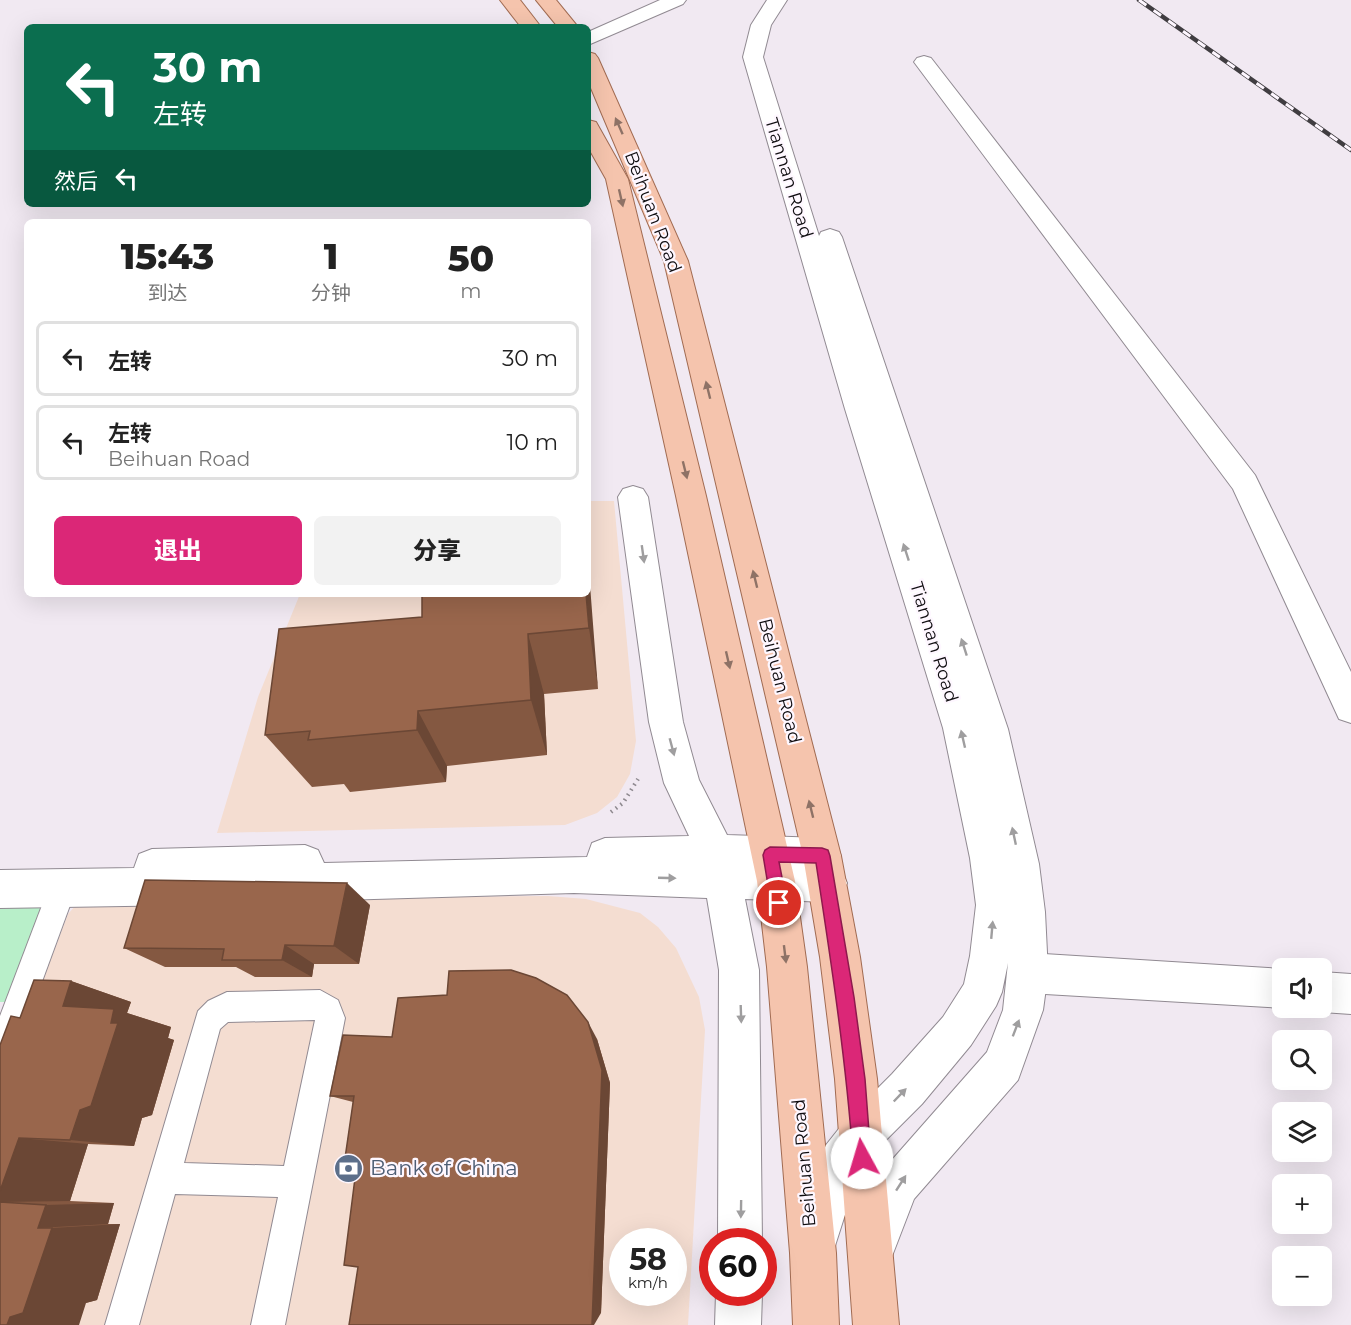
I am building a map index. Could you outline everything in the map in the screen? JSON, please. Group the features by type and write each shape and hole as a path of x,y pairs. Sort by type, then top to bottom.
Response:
{"main road":[{"path":"510,0 529,24"},
{"path":"546,0 566,24"},
{"path":"591,38 676,0"},
{"name":"Tiannan Road","path":"777,0 760,25 753,57 859,409 960,728 989,858 995,904 990,956 982,992 957,1031 841,1160 824,1205 813,1253"},
{"name":"Tiannan Road","path":"796,0 777,27 772,55 775,68 991,729 1020,864 1026,912 1028,973 1023,1010 1003,1065 949,1130 915,1163 900,1184 884,1216 871,1256"},
{"path":"924,62 1245,483 1351,708"},
{"name":"Beihuan Road","path":"591,65 676,261 825,870 855,1068 876,1325"},
{"name":"Beihuan Road","path":"591,133 616,179 691,496 773,868 787,967 813,1253 816,1325"},
{"path":"633,496 666,722 682,783 719,867 739,970 740,1228"},
{"path":"0,872 719,867 825,870"},
{"path":"0,889 574,875 719,867"},
{"path":"1028,973 1272,988"},
{"path":"1332,993 1351,994"},
{"path":"738,1325 739,1306"}],"lane":[{"path":"0,1055 62,889"},
{"path":"122,1325 208,1021 218,1011 227,1007 320,1005 328,1010 330,1018 268,1325"},
{"path":"164,1178 297,1182"}],"shaded area":[{"path":"591,501 614,501 636,741 630,774 617,797 597,813 565,825 217,833 258,697 299,597 591,597"},
{"name":"Bank of China","path":"548,896 586,899 640,913 658,927 676,948 699,997 705,1030 688,1325 0,1325 0,1093 68,914 76,905 90,900"}],"green space":[{"path":"0,900 40,907 40,913 5,1002 0,1002"}],"building":[{"path":"422,597 586,597 589,628 528,634 531,700 418,711 417,730 308,740 310,731 265,735 279,629 422,617"},
{"path":"145,880 347,883 334,946 285,945 282,960 222,960 224,949 124,948"},
{"path":"511,970 536,978 567,995 588,1022 602,1070 592,1325 349,1325 358,1267 344,1265 355,1178 342,1179 354,1096 330,1096 343,1035 392,1037 398,998 447,995 449,971"},
{"path":"34,980 71,981 63,1006 114,1009 111,1023 118,1023 91,1106 80,1110 70,1140 19,1138 0,1191 0,1045 11,1016 20,1018"},
{"path":"0,1202 46,1205 38,1228 52,1228 23,1313 10,1317 7,1325 0,1325"}],"railway":[{"path":"1139,0 1351,150"}],"place":[{"name":"Bank of China","path":"349,1168"}],"route":[{"path":"779,903 770,855 822,856 840,957 856,1079 862,1158"}]}
